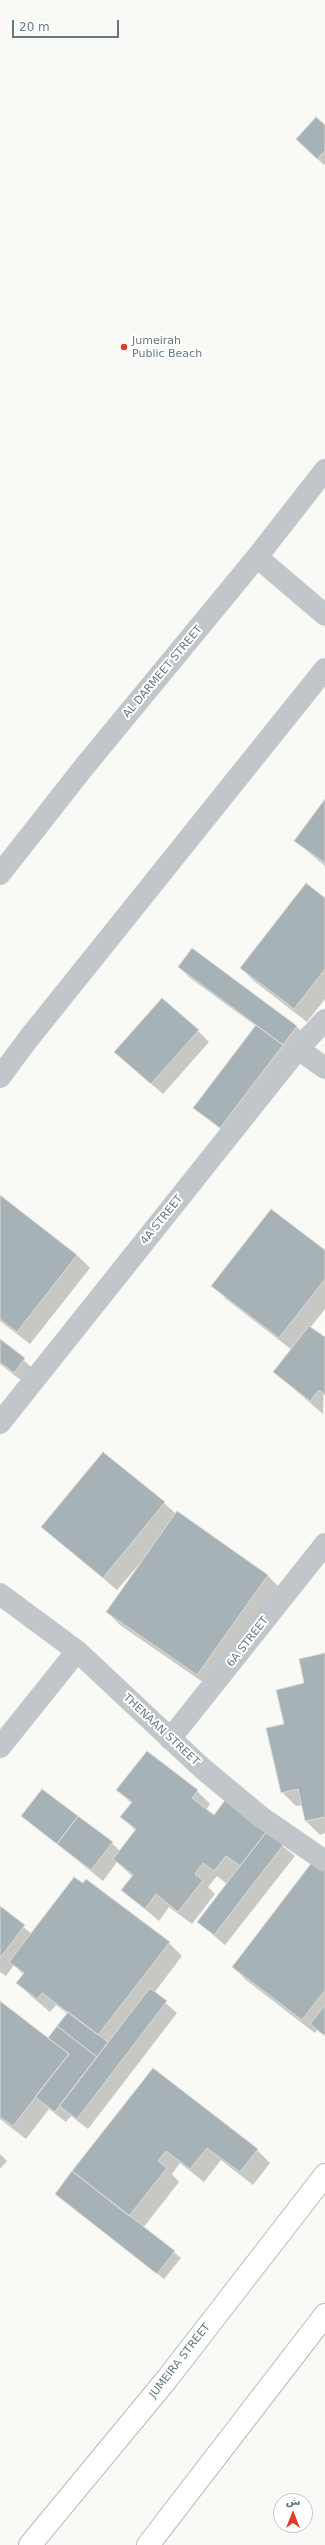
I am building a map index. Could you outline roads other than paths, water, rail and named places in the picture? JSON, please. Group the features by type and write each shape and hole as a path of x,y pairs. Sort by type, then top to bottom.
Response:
{"main road":[{"name":"JUMEIRA STREET","path":"30,2545 166,2379 325,2175"},
{"path":"148,2545 325,2315"}],"street":[{"name":"AL DARMEET STREET","path":"0,874 84,767 257,557 325,470"},
{"path":"257,557 325,615"},
{"path":"0,1077 29,1038 325,669"},
{"name":"4A STREET","path":"0,1423 298,1049 325,1020"},
{"path":"298,1049 325,1068"},
{"name":"6A STREET","path":"170,1739 325,1544"},
{"name":"THENAAN STREET","path":"0,1594 77,1651 170,1739 261,1817 325,1861"},
{"path":"0,1747 77,1651"}],"place":[{"name":"Jumeirah Public Beach","path":"124,347"}]}
